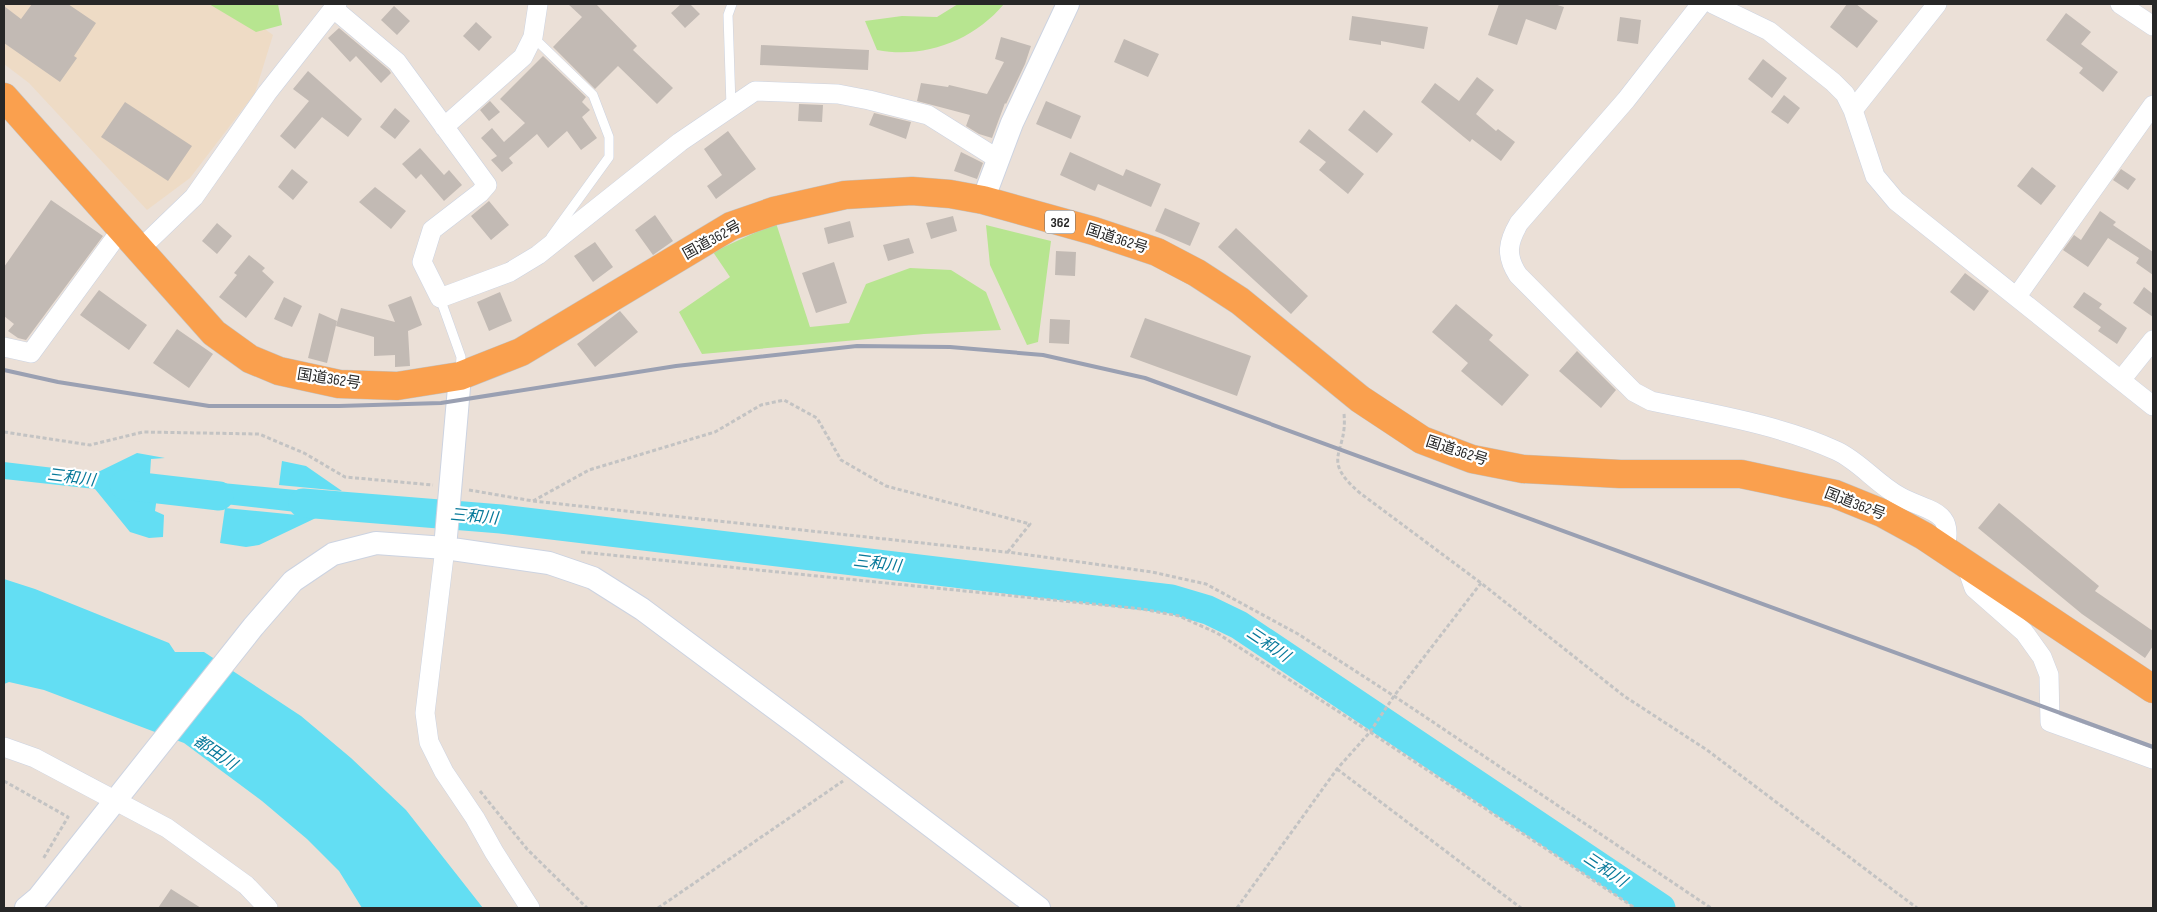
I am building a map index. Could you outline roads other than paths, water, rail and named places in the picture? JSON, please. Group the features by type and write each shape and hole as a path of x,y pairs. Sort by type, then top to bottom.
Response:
{"highway":[{"name":"国道362号","path":"4,99 214,333 250,359 279,371 339,384 397,386 460,376 521,352 731,226 774,211 845,195 912,191 950,194 983,200 1094,231 1157,252 1197,273 1240,301 1360,399 1422,440 1472,459 1523,469 1620,474 1741,474 1835,494 1882,513 1955,557 2153,689"}],"street":[{"path":"444,127 523,56 533,37 538,4"},
{"path":"983,200 1012,123 1068,4"},
{"path":"1701,4 1626,100 1519,223 1510,237 1510,263 1518,275 1634,392 1651,402 1796,435 1840,452 1898,496 1943,518 1948,525 1947,541 1974,588 2024,632 2042,657 2049,675 2050,722 2153,759"},
{"path":"1713,4 1769,31 1833,82 1845,94 1853,110 1875,176 1896,201 2153,406"},
{"path":"1853,110 1937,4"},
{"path":"2120,4 2153,26"},
{"path":"139,250 194,197 267,93 335,6 397,62 487,185 480,193 432,230 422,262 440,298 510,272 538,255 680,142 755,91 838,94 928,115 998,159"},
{"path":"2017,296 2153,105"},
{"path":"4,347 31,353 121,230"},
{"path":"2121,380 2153,340"},
{"path":"460,376 451,491 425,713 429,742 444,772 475,818 494,852 530,908"},
{"path":"26,908 38,898 253,627 293,582 333,554 376,543 445,541 549,563 593,578 642,610 1039,908"},
{"path":"4,747 35,758 119,797 167,828 246,885 268,908"}],"lane":[{"path":"731,106 728,15 732,4"},
{"path":"533,37 593,96 609,136 610,157 538,255"},
{"path":"440,298 460,357 460,376"}],"water":[{"path":"137,453 165,458 151,459 150,474 164,476 162,496 157,497 155,511 164,515 163,537 149,538 130,532 95,489 4,479 4,462 96,473"},
{"path":"282,461 306,466 342,491 279,485"},
{"path":"181,479 348,495 373,509 342,506 323,515 189,500 179,502"},
{"path":"225,508 318,517 259,545 246,547 220,543"},
{"name":"都田川","path":"4,579 35,589 169,643 175,652 204,652 301,716 351,758 406,810 483,908 362,908 339,871 307,839 262,801 184,743 44,690 9,682 4,684"}],"waterway":[{"name":"三和川","path":"124,485 219,496"},
{"name":"三和川","path":"303,503 501,519 1171,599 1208,610 1239,625 1661,908"}],"railway":[{"path":"4,370 58,382 209,406 339,406 441,403 676,366 857,346 950,347 1043,355 1145,378 2153,747"}]}
